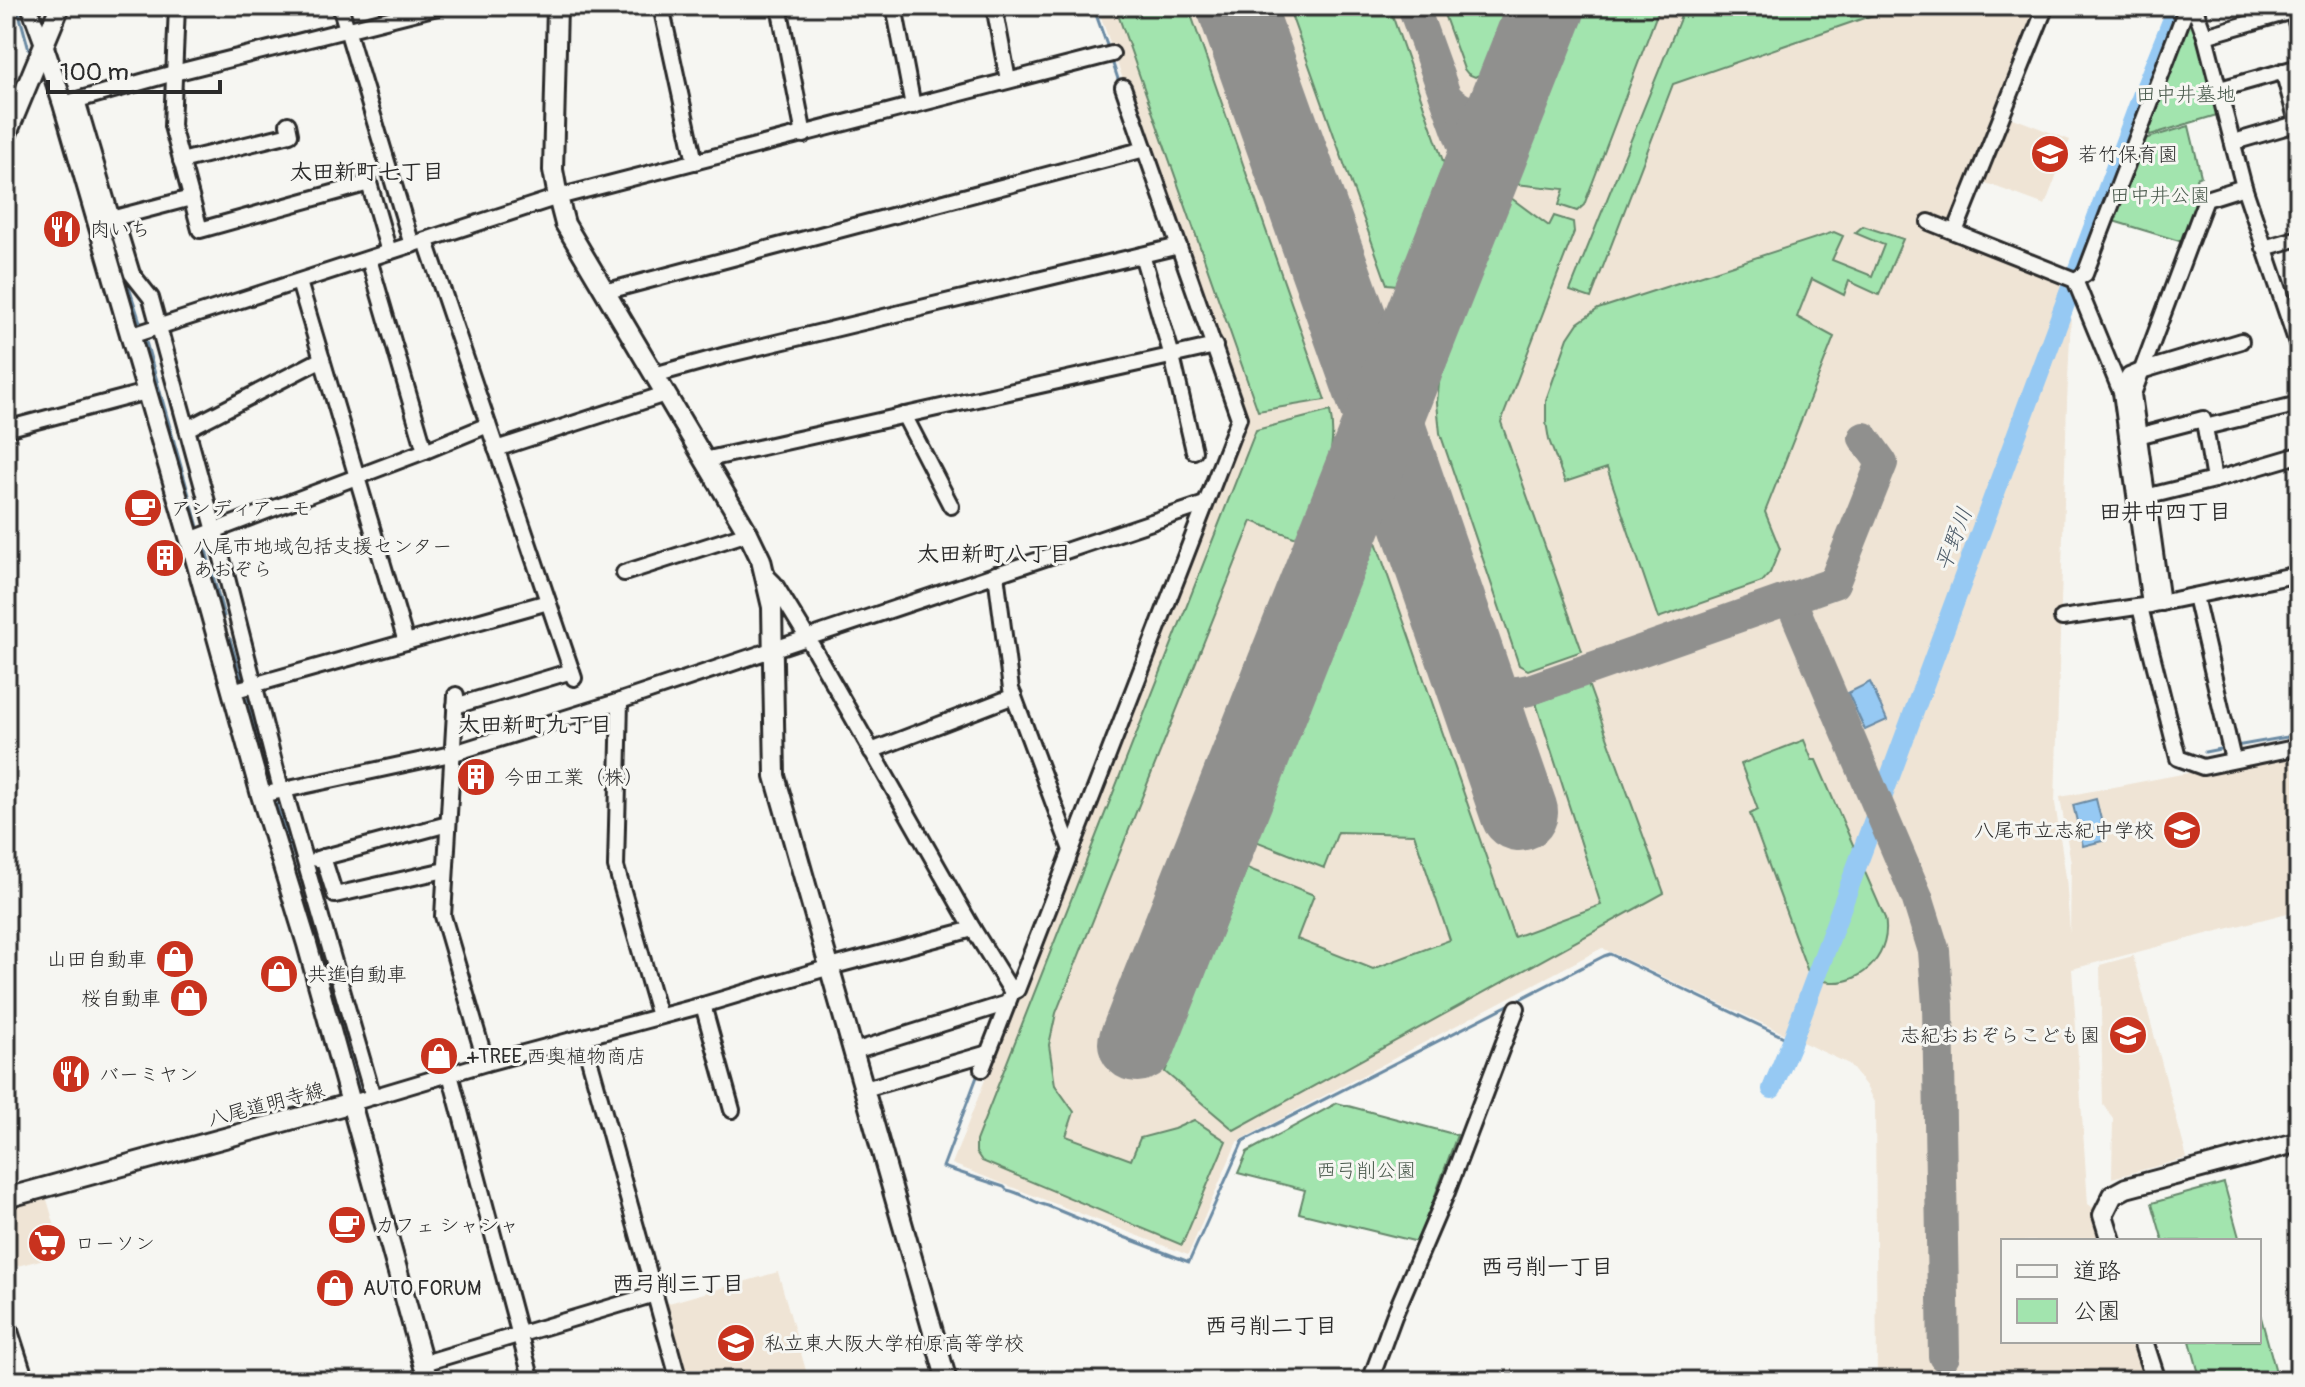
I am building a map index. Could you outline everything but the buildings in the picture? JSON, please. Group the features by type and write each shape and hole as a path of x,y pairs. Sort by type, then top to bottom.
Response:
{"street":[{"path":"29,6 70,102 108,220 132,274 151,298 282,789 373,1097"},
{"path":"6,136 60,6"},
{"path":"177,6 172,126 200,230 369,183 389,252"},
{"path":"340,6 419,243 488,425 573,674 456,700 443,916 486,1063"},
{"path":"70,102 441,6"},
{"path":"557,6 553,170 565,224 748,533 765,574 772,607 775,776 947,1381"},
{"path":"661,6 695,162"},
{"path":"779,6 804,135"},
{"path":"894,6 913,106"},
{"path":"994,6 1008,80"},
{"path":"1955,232 2046,6"},
{"path":"2075,280 2085,274 2183,17 2192,6 2205,36 2244,187 2299,349"},
{"path":"2205,36 2295,8 2299,33"},
{"path":"130,336 558,197 1112,54"},
{"path":"2220,89 2299,67"},
{"path":"2234,142 2298,125 2283,71"},
{"path":"982,1069 1010,998 1017,990 1239,418 1123,87"},
{"path":"181,161 290,134 288,124"},
{"path":"604,292 1145,149"},
{"path":"2133,436 2133,394 2206,199 2244,187"},
{"path":"108,220 191,198"},
{"path":"108,220 130,336 352,1103 973,929"},
{"path":"1929,222 2075,280 2121,392 2133,436 2148,547 2150,605 2178,758 2203,767 2299,747"},
{"path":"2264,248 2299,238"},
{"path":"654,375 741,351 1179,246"},
{"path":"1142,255 1172,356 1194,451"},
{"path":"369,259 425,451"},
{"path":"299,282 406,642"},
{"path":"2121,392 2129,376 2241,341"},
{"path":"704,460 1215,346"},
{"path":"187,429 322,359"},
{"path":"6,429 146,392"},
{"path":"496,449 665,394"},
{"path":"2205,427 2299,404"},
{"path":"904,415 951,506"},
{"path":"2133,436 2203,419 2214,480"},
{"path":"190,540 488,425"},
{"path":"2142,498 2299,455"},
{"path":"261,795 451,754 620,701 1205,504"},
{"path":"624,573 748,533"},
{"path":"765,574 774,583 807,637 1010,998"},
{"path":"996,574 1014,696 1071,850"},
{"path":"2062,618 2150,605 2299,574"},
{"path":"2195,596 2233,760"},
{"path":"232,691 548,602"},
{"path":"871,751 1014,696"},
{"path":"620,701 616,867 659,1016"},
{"path":"304,862 448,824"},
{"path":"323,857 335,895 445,870"},
{"path":"854,1051 1010,998"},
{"path":"703,1005 732,1110"},
{"path":"1370,1381 1517,1008"},
{"path":"583,1037 679,1381"},
{"path":"865,1089 988,1053"},
{"path":"450,1074 532,1381"},
{"name":"八尾道明寺線","path":"6,1198 352,1103 430,1366"},
{"path":"2110,1239 2103,1215 2113,1195 2126,1188 2299,1142"},
{"path":"430,1366 518,1333 655,1294"},
{"path":"8,1338 24,1381"},
{"path":"2144,1343 2156,1381"}],"shaded area":[{"path":"1097,6 2041,6 1952,230 2062,273 2072,293 2055,803 2066,877 2070,933 2071,863 2060,797 2299,752 2299,910 2072,969 2088,1204 2103,1215 2110,1239 2001,1239 2001,1343 2144,1343 2156,1381 1877,1381 1875,1104 1866,1086 1849,1064 1602,948 1237,1142 1188,1255 952,1164 1244,420"},
{"path":"2008,116 2070,140 2045,205 1983,182"},
{"name":"志紀おおぞらこども園","path":"2133,956 2187,1158 2112,1178 2113,1118 2103,1105 2100,965"},
{"path":"46,1196 63,1254 6,1269 6,1207"},
{"name":"私立東大阪大学柏原高等学校","path":"778,1272 809,1381 683,1381 662,1305"}],"green space":[{"path":"1115,6 1188,6 1325,400 1258,411"},
{"path":"1288,6 1389,6 1444,164 1397,285 1387,284"},
{"path":"1441,6 1507,6 1481,74 1475,77 1464,69"},
{"path":"1582,6 1660,6 1584,205 1577,211 1559,205 1564,189 1514,184"},
{"path":"1685,6 1899,6 1673,84 1591,298 1570,291"},
{"name":"田中井墓地","path":"2193,17 2220,114 2150,135 2145,124 2187,18"},
{"name":"田中井公園","path":"2189,126 2201,176 2196,178 2201,204 2186,243 2110,220 2139,143"},
{"path":"1507,195 1549,226 1554,216 1573,222 1574,232 1501,422 1582,651 1528,670 1519,665 1440,433 1437,403 1440,374"},
{"path":"1863,226 1903,239 1879,295 1849,281 1844,295 1812,279 1797,317 1834,337 1765,512 1780,549 1770,573 1762,582 1658,618 1607,468 1565,482 1549,440 1546,400 1568,338 1578,323 1598,309 1834,232 1843,236 1832,260 1872,276 1884,245 1855,233"},
{"path":"1330,411 1332,445 1329,461 1299,539 1252,521 1056,1013 1049,1045 1055,1085 1074,1112 1066,1136 1131,1160 1140,1138 1194,1120 1226,1141 1182,1245 982,1161 976,1152 976,1141 1256,430"},
{"path":"1375,539 1514,937 1601,905 1536,703 1588,684 1664,893 1234,1130 1165,1072 1247,868 1314,895 1297,939 1373,969 1450,940 1414,834 1338,832 1324,868 1253,840"},
{"path":"1804,740 1812,760 1816,760 1885,918 1886,930 1880,953 1865,971 1843,981 1821,980 1808,972 1750,814 1758,810 1741,764"},
{"name":"西弓削公園","path":"1337,1103 1457,1135 1418,1242 1299,1213 1305,1190 1238,1173 1247,1152"},
{"path":"2224,1183 2239,1239 2162,1239 2152,1203"},
{"path":"2261,1317 2276,1372 2242,1381 2201,1381 2191,1343 2261,1343"}],"water":[{"path":"1870,682 1887,720 1865,730 1848,693"},
{"path":"2096,799 2106,840 2083,846 2073,805"}],"waterway":[{"path":"17,6 29,50"},
{"path":"1093,6 1109,51"},
{"name":"平野川","path":"1772,1089 2178,6"},
{"path":"1111,58 1120,85"},
{"path":"110,228 140,322"},
{"path":"146,342 198,527"},
{"path":"205,547 224,616"},
{"path":"230,639 241,677"},
{"path":"247,699 269,781"},
{"path":"2236,746 2299,735"},
{"path":"2205,752 2225,748"},
{"path":"276,804 296,861 360,1095"},
{"path":"978,1074 943,1167 1004,1187 1189,1262 1243,1141 1604,956 1610,954 1792,1041"},
{"path":"363,1107 430,1354"},
{"path":"433,1365 437,1381"}],"taxiway":[{"path":"1413,6 1477,184"},
{"path":"1446,97 1470,112 1486,111 1511,97"},
{"path":"1471,672 1504,692 1529,690 1834,583 1882,463 1864,438"},
{"path":"1790,599 1917,897 1934,951 1938,1005 1944,1356"}],"runway":[{"path":"1236,6 1519,812"},
{"path":"1137,1043 1547,6"}],"place":[{"name":"若竹保育園","path":"2050,154"},
{"name":"肉いち","path":"62,229"},
{"name":"アンディアーモ","path":"143,508"},
{"name":"八尾市地域包括支援センター あおぞら","path":"165,558"},
{"name":"今田工業（株）","path":"476,777"},
{"name":"八尾市立志紀中学校","path":"2182,830"},
{"name":"山田自動車","path":"175,959"},
{"name":"共進自動車","path":"279,974"},
{"name":"桜自動車","path":"189,998"},
{"name":"志紀おおぞらこども園","path":"2128,1035"},
{"name":"+TREE 西奥植物商店","path":"439,1056"},
{"name":"バーミヤン","path":"71,1074"},
{"name":"カフェ シャシャ","path":"347,1225"},
{"name":"ローソン","path":"47,1243"},
{"name":"AUTO FORUM","path":"335,1288"},
{"name":"私立東大阪大学柏原高等学校","path":"736,1343"}],"district":[{"name":"太田新町七丁目","path":"367,171"},
{"name":"田井中四丁目","path":"2165,511"},
{"name":"太田新町八丁目","path":"994,553"},
{"name":"太田新町九丁目","path":"535,724"},
{"name":"西弓削一丁目","path":"1547,1266"},
{"name":"西弓削三丁目","path":"678,1283"},
{"name":"西弓削二丁目","path":"1271,1325"}]}
